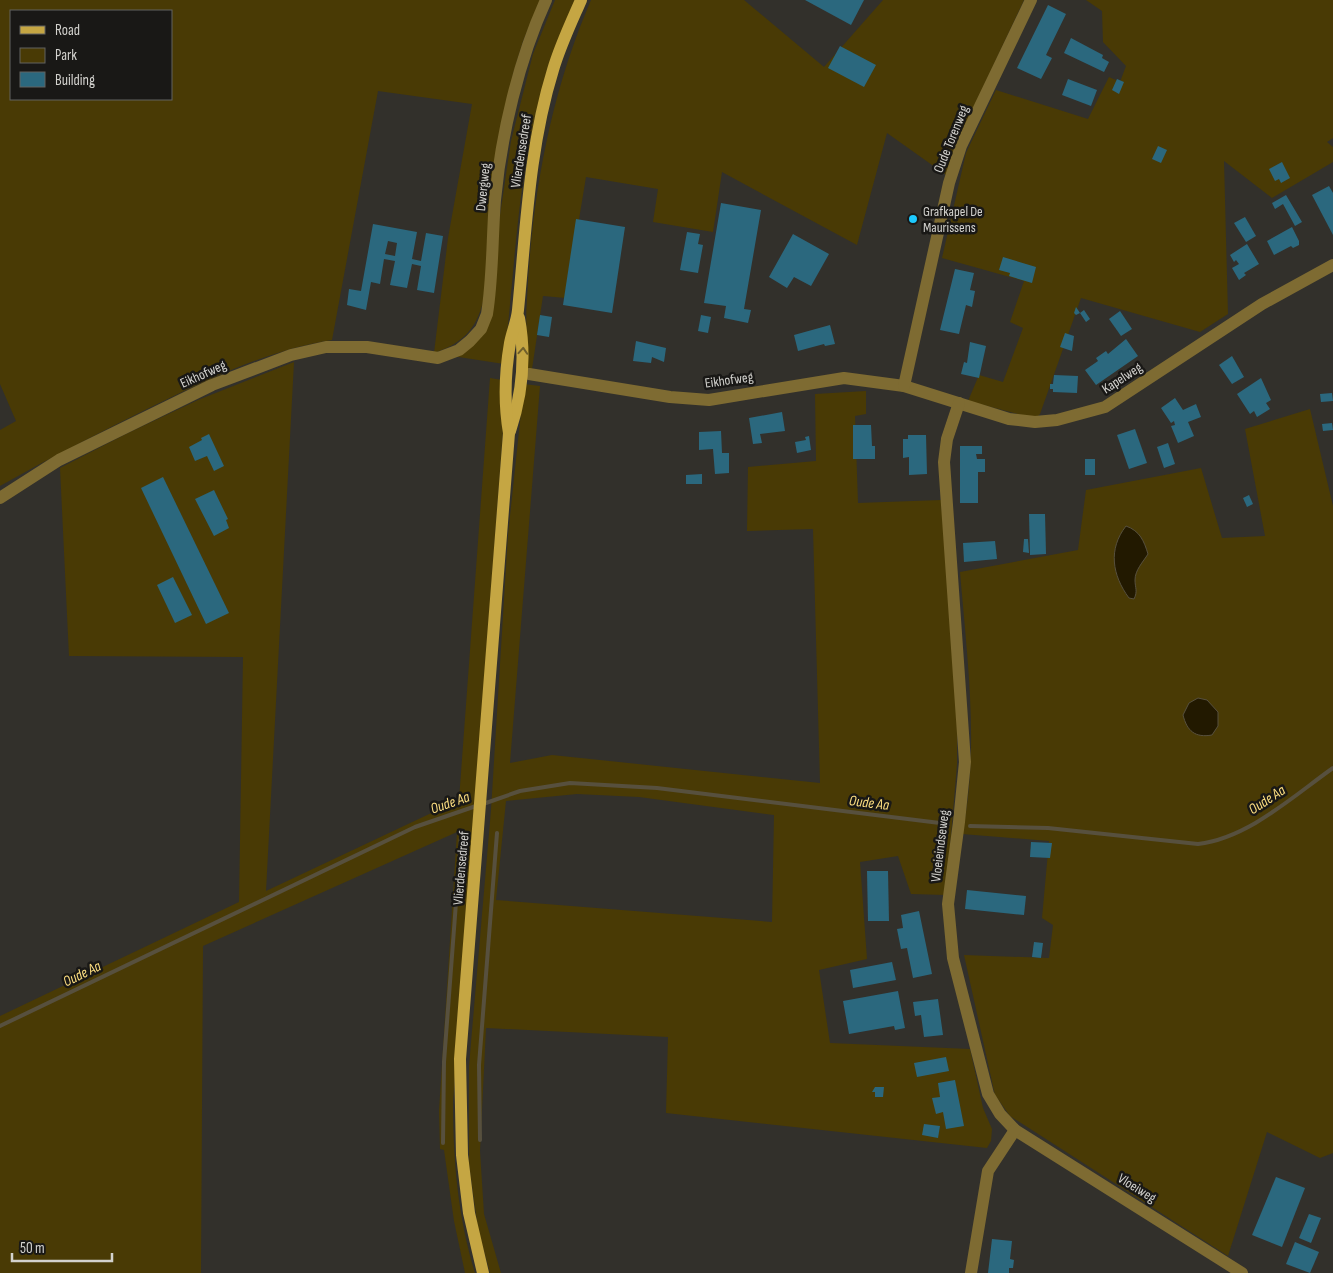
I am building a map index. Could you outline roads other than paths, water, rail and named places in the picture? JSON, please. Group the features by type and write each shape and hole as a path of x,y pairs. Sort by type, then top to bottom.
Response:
{"main road":[{"name":"Vlierdensedreef","path":"484,1273 468,1213 463,1165 460,1059 480,824 509,433 505,407 510,344 518,313 527,212 539,125 553,70 581,0"}],"street":[{"name":"Dwergweg","path":"438,358 459,350 470,341 480,329 487,314 495,199 505,131 535,24 546,0"},
{"name":"Oude Torenweg","path":"904,386 949,183 961,146 1031,0"},
{"name":"Kapelweg","path":"904,386 1009,419 1035,422 1057,420 1105,407 1262,304 1333,265"},
{"name":"Eikhofweg","path":"0,498 59,460 212,384 291,355 326,347 352,347 438,358"},
{"name":"Eikhofweg","path":"530,374 670,397 709,400 844,378 904,386"},
{"name":"Vloeieindseweg","path":"959,403 947,439 944,462 965,762 948,904 953,958 988,1094 1000,1114 1015,1130"},
{"path":"971,1273 988,1171 1015,1130"},
{"name":"Vloeiweg","path":"1015,1130 1242,1273"}],"waterway":[{"name":"Oude Aa","path":"970,826 1048,828 1198,844 1234,834 1252,825 1269,815 1333,768"},
{"name":"Oude Aa","path":"483,804 520,791 570,783 657,788 948,824"},
{"name":"Oude Aa","path":"0,1026 415,827 476,806"},
{"path":"480,1140 479,1065 497,833"},
{"path":"443,1143 444,1062 461,836"}],"place":[{"name":"Grafkapel De Maurissens","path":"913,219"}]}
